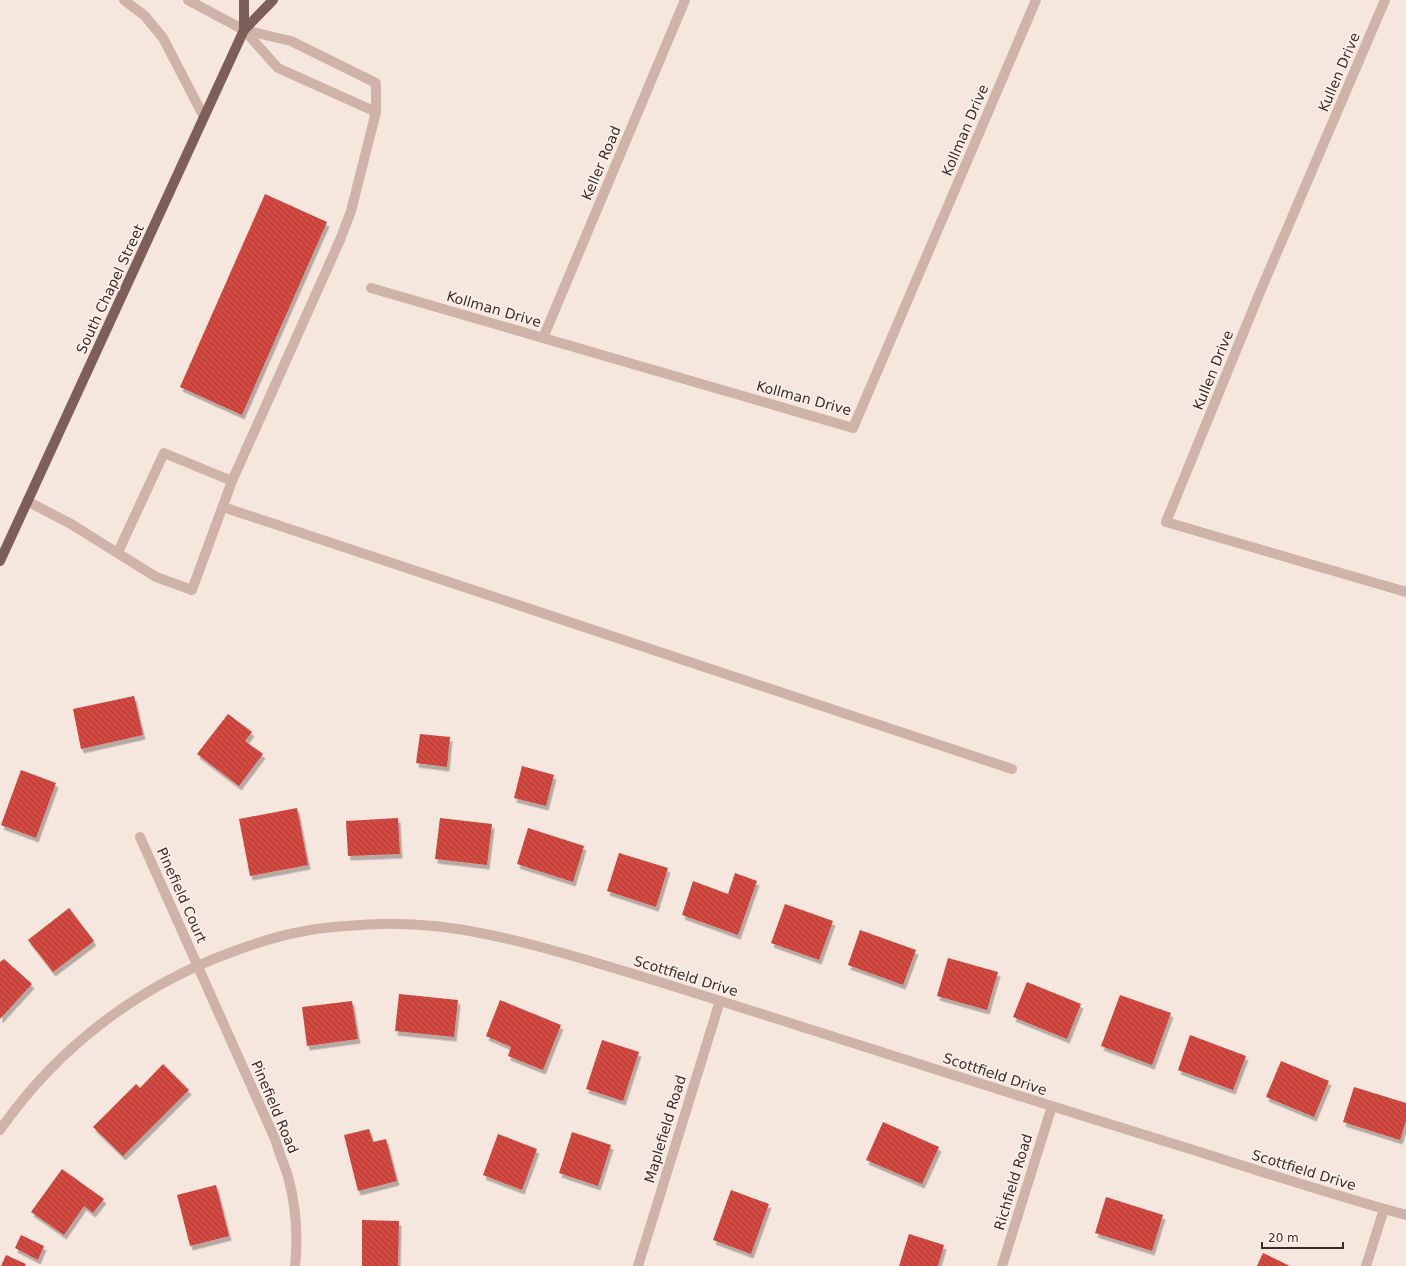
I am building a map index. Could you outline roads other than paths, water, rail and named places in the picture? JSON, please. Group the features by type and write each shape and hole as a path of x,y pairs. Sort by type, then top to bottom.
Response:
{"main road":[{"name":"South Chapel Street","path":"244,0 244,30"},
{"name":"South Chapel Street","path":"0,561 244,30 273,0"}],"street":[{"path":"124,0 145,16 163,38 204,117"},
{"path":"27,501 71,524 156,577 192,590 232,481 351,211 376,112 376,83 291,41 244,30 188,0"},
{"name":"Keller Road","path":"543,338 685,0"},
{"name":"Kollman Drive","path":"371,288 853,428 1036,0"},
{"name":"Kullen Drive","path":"1385,0 1263,285 1166,522 1406,592"},
{"path":"244,30 278,68 376,112"},
{"path":"118,552 164,453 232,481"},
{"path":"223,507 1012,769"},
{"name":"Pinefield Court","path":"140,837 198,966"},
{"name":"Scottfield Drive","path":"0,1130 41,1078 66,1053 95,1028 129,1004 165,982 198,966 265,940 304,931 339,926 385,924 426,925 472,931 520,941 604,965 1052,1106 1406,1215"},
{"name":"Pinefield Road","path":"198,966 275,1139 289,1180 295,1217 295,1266"},
{"name":"Maplefield Road","path":"638,1266 720,1001"},
{"name":"Richfield Road","path":"1002,1266 1052,1106"},
{"path":"1366,1266 1384,1209"}]}
